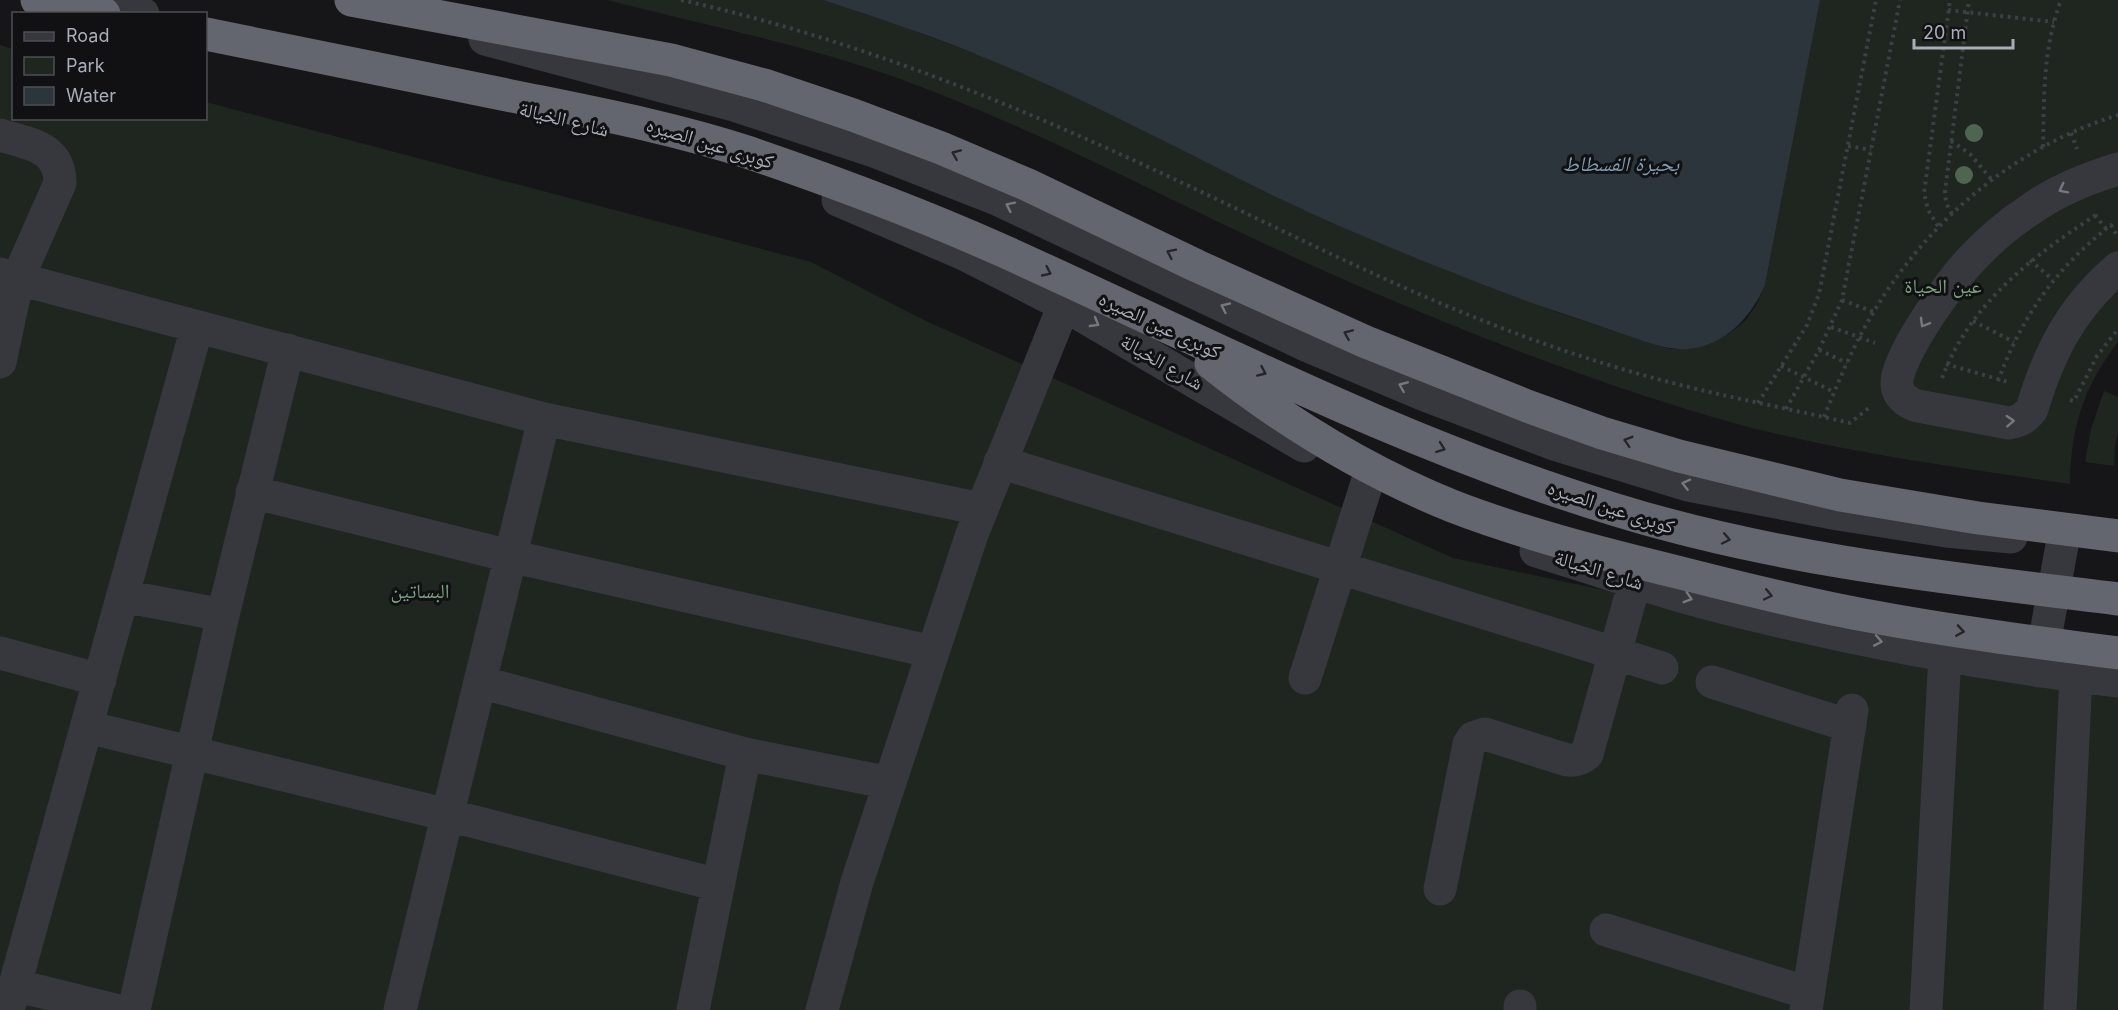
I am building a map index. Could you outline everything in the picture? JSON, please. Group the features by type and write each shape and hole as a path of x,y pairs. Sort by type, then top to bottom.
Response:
{"highway":[{"path":"37,0 94,12"},
{"path":"351,0 671,60 764,85 853,115 941,148 1029,185 1197,266 1366,342 1527,406 1624,440 1746,473 1840,495 2118,538"},
{"name":"كوبرى عين الصيره","path":"207,34 657,125 735,149 915,214 998,249 1252,368 1417,439 1529,481 1632,515 1696,533 1827,560 2118,598"},
{"path":"1166,327 1239,385 1342,452 1394,480 1512,527 1642,564 1761,593 2072,661 2118,653"}],"street":[{"path":"89,0 135,12"},
{"path":"333,0 734,105 871,150 999,200 1308,346 1425,396 1557,445 1688,485 1838,514 1946,531 2063,540 2118,538"},
{"name":"شارع الخيالة","path":"207,29 721,159 857,208 964,254 1064,305 1380,491 1536,551 1703,603 1805,628 2039,672 2072,661 2118,681"},
{"path":"0,135 36,146 54,157 60,171 60,183 9,276 0,362"},
{"path":"2104,174 2062,189 2030,209 1968,263 1931,312 1907,353 1898,371 1899,393 1910,404 2009,423 2026,417 2032,409 2053,348 2067,324 2084,302 2118,268"},
{"path":"9,276 544,419 981,509"},
{"path":"822,1010 857,882 981,509 1064,305"},
{"path":"115,1010 11,998 197,327"},
{"path":"134,1010 191,751 288,350"},
{"path":"400,1010 544,419"},
{"path":"1000,462 1662,668"},
{"path":"1305,678 1367,483"},
{"path":"252,492 510,556 933,652"},
{"path":"2039,672 2063,540"},
{"path":"1440,888 1469,744 1473,738 1485,734 1567,760 1574,761 1587,754 1635,581"},
{"path":"123,596 223,615"},
{"path":"0,653 100,680"},
{"path":"1926,1010 1945,654"},
{"path":"2060,1010 2072,661"},
{"path":"480,682 745,754 890,783"},
{"path":"1606,930 1807,1001 1851,718 1712,682"},
{"path":"87,727 448,815 718,885"},
{"path":"693,1010 745,754"}],"path":[{"path":"681,0 805,32 969,89 1160,172 1326,252 1431,299 1509,330 1633,372 1850,423 1897,386"},
{"path":"1758,403 1807,325 1819,294 1876,0"},
{"path":"1785,409 1819,350 1842,300 1900,0"},
{"path":"1938,226 1928,210 1924,193 1950,0"},
{"path":"1952,214 1945,197 1970,0"},
{"path":"2043,147 2045,74 2054,22 2061,0"},
{"path":"1948,10 2054,22"},
{"path":"1930,408 1947,364 1972,321 2003,286 2031,260 2066,234 2103,211 2104,174 2071,134"},
{"path":"1951,141 1978,161 1992,180"},
{"path":"1848,146 1871,150"},
{"path":"2095,215 2106,229"},
{"path":"2031,260 2053,280"},
{"path":"1842,300 1874,312"},
{"path":"1972,321 2014,342"},
{"path":"1831,327 1907,353 2074,401 2097,356 2118,328"},
{"path":"1819,350 1848,363"},
{"path":"1781,366 1834,392"}],"green space":[{"name":"عين الحياة","path":"607,0 823,0 902,26 995,61 1091,104 1174,145 1559,313 1670,349 1690,349 1729,334 1745,321 1757,304 1765,285 1820,0 2118,0 2118,342 2096,376 2081,409 2073,444 2070,484 1830,446 1735,424 1641,395 1451,325 1260,242 1056,144 953,99 900,79 791,46"},
{"name":"البساتين","path":"0,45 12,49 12,120 207,120 207,102 811,262 926,321 1453,558 1717,614 2118,677 2118,1010 0,1010"},
{"path":"2104,391 2118,397 2118,432 2114,466 2085,462 2091,429"}],"water":[{"name":"بحيرة الفسطاط","path":"823,0 1820,0 1765,285 1752,308 1736,328 1715,342 1680,349 1656,345 1541,306 1395,250 1264,191 1029,77 974,53"}]}
